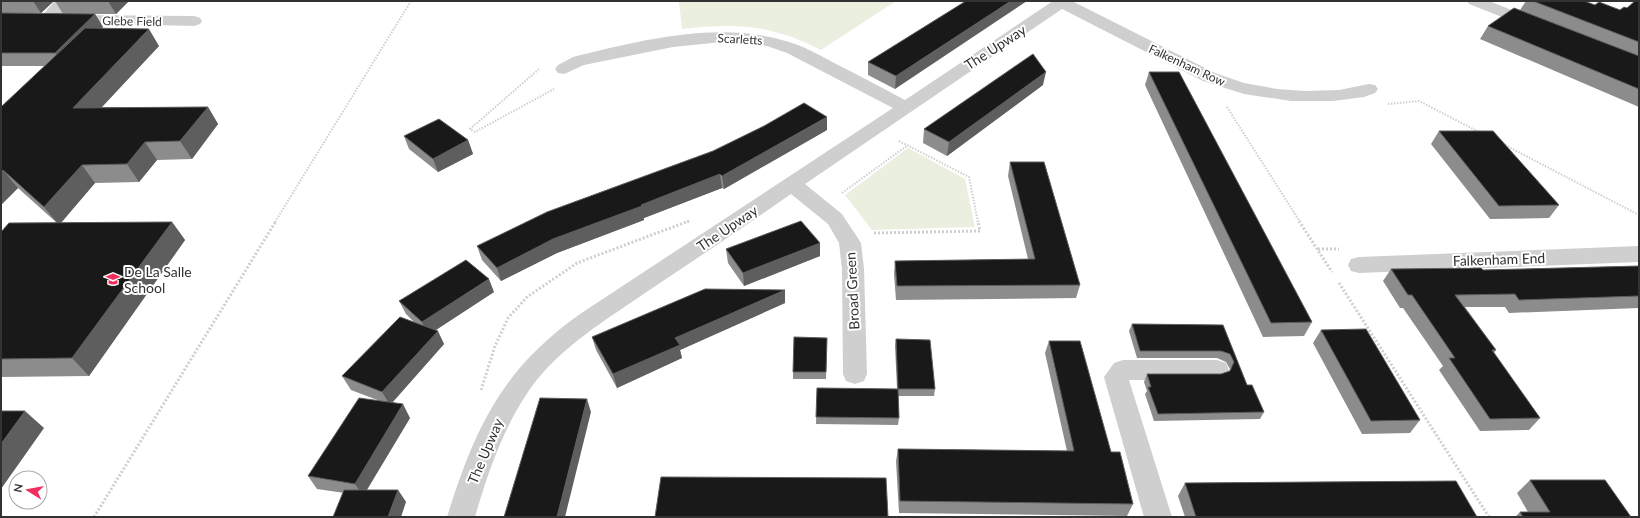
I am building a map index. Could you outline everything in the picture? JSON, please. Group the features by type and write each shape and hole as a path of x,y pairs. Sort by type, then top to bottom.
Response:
{"street":[{"name":"Glebe Field","path":"64,1 38,20 194,21"},
{"path":"1475,1 1546,29"},
{"name":"Falkenham Row","path":"1063,2 1209,77 1232,86 1259,93 1286,96 1340,96 1369,89"},
{"name":"The Upway","path":"461,517 475,468 496,420 515,389 535,365 559,341 587,320 1063,2"},
{"name":"Scarletts","path":"564,69 579,61 689,40 720,37 755,38 782,44 804,54 905,107"},
{"name":"Broad Green","path":"792,184 835,218 850,243 853,269 855,374"},
{"name":"Falkenham End","path":"1359,265 1639,254"},
{"path":"1158,517 1116,377 1122,370 1216,370"}],"path":[{"path":"94,517 411,1"},
{"path":"542,66 470,129 475,132 556,88"},
{"path":"1387,104 1419,101 1481,133"},
{"path":"1223,102 1489,517"},
{"path":"871,234 980,230 969,177 894,138"},
{"path":"1502,144 1639,215"},
{"path":"838,195 908,145"},
{"path":"480,392 495,346 508,318 527,298 577,264 696,218"}],"shaded area":[{"path":"679,1 896,1 821,50 803,41 769,30 737,26 682,29"},
{"path":"908,148 965,179 975,227 872,230 845,195"}],"building":[{"path":"966,1 1011,1 896,76 868,62"},
{"path":"1533,1 1584,1 1595,5 1599,2 1620,10 1624,7 1627,8 1635,1 1639,1 1639,42"},
{"path":"1514,8 1639,56 1639,89 1488,26"},
{"path":"1,13 95,14 55,53 1,53"},
{"path":"85,28 149,29 73,108 208,107 180,141 145,142 127,164 82,165 44,207 3,170 1,172 1,107"},
{"path":"1033,54 1046,72 949,142 924,129"},
{"path":"1149,72 1179,72 1312,322 1271,323"},
{"path":"804,103 827,117 722,176 720,174 641,205 642,206 553,239 497,268 477,246 547,212 713,151 764,126"},
{"path":"439,119 468,140 433,159 404,136"},
{"path":"1439,131 1493,131 1559,205 1499,206"},
{"path":"1010,162 1044,162 1080,285 897,286 895,261 1035,259"},
{"path":"801,221 820,243 743,273 726,249"},
{"path":"172,222 72,358 1,359 1,232 9,223"},
{"path":"466,260 489,279 422,322 399,301"},
{"path":"1639,266 1639,296 1519,300 1515,294 1455,295 1496,350 1492,350 1540,418 1490,419 1449,358 1455,358 1412,295 1408,295 1391,269 1481,268 1483,270"},
{"path":"705,289 785,290 675,338 680,345 613,374 592,337"},
{"path":"400,317 438,331 382,392 342,376"},
{"path":"1132,324 1223,325 1247,385 1252,385 1264,412 1158,414 1148,387 1151,387 1147,374 1221,374 1230,371 1234,362 1230,354 1221,351 1140,351"},
{"path":"1366,329 1420,420 1371,421 1321,330"},
{"path":"794,337 827,338 826,372 793,372"},
{"path":"896,339 930,340 935,389 898,389"},
{"path":"1049,341 1080,341 1111,452 1120,452 1133,504 900,501 898,449 1074,451"},
{"path":"817,388 898,389 899,418 816,417"},
{"path":"359,398 403,404 355,484 308,476"},
{"path":"540,398 587,399 557,517 504,517"},
{"path":"1,411 25,411 1,444"},
{"path":"661,477 886,478 888,517 655,517"},
{"path":"1530,480 1605,480 1631,517 1523,517 1520,512 1550,512"},
{"path":"1456,481 1477,517 1196,517 1185,483"},
{"path":"344,490 398,490 388,517 333,517"}],"place":[{"name":"De La Salle School","path":"113,279"}]}
